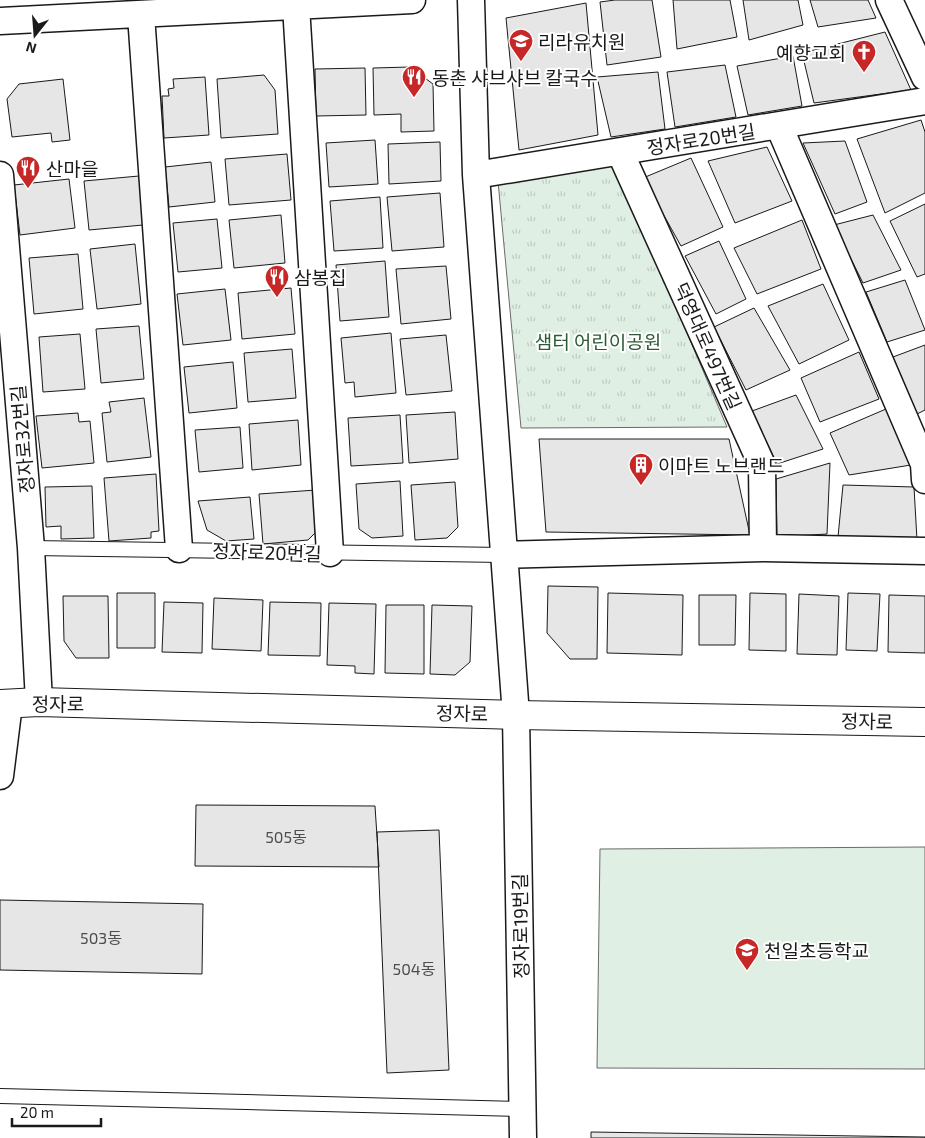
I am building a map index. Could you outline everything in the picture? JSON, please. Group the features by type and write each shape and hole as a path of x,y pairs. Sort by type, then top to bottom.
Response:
{"street":[{"path":"0,22 412,0"},
{"path":"471,0 476,175 516,715"},
{"path":"889,0 925,77"},
{"path":"296,6 330,553"},
{"path":"141,15 179,549"},
{"name":"정자로20번길","path":"476,175 925,101"},
{"path":"779,126 924,464 925,480"},
{"name":"덕영대로497번길","path":"620,152 762,465 763,548"},
{"name":"정자로32번길","path":"0,175 31,548 39,702"},
{"path":"503,555 763,548 925,551"},
{"name":"정자로","path":"4,704 39,702 516,715 925,722"},
{"path":"0,776 4,704"},
{"name":"정자로19번길","path":"516,715 523,1138"}],"lane":[{"name":"정자로20번길","path":"31,548 503,555"},
{"path":"0,1096 523,1109"}],"green space":[{"name":"샘터 어린이공원","path":"614,161 727,427 521,428 498,181"},
{"name":"천일초등학교","path":"925,847 925,1069 597,1068 600,849"}],"building":[{"path":"652,0 661,57 607,65 600,2"},
{"path":"673,0 730,0 737,37 677,49"},
{"path":"743,0 798,0 803,25 749,40"},
{"path":"810,0 868,0 876,18 818,27"},
{"name":"리라유치원","path":"586,3 598,135 519,150 506,18"},
{"name":"예향교회","path":"885,32 911,90 814,103 802,53"},
{"path":"793,56 802,106 748,115 737,66"},
{"path":"725,65 736,117 675,127 667,72"},
{"path":"410,67 433,84 434,131 401,132 401,114 374,115 373,68"},
{"path":"365,68 366,115 316,116 315,69"},
{"path":"658,72 665,129 611,137 597,77"},
{"path":"264,75 275,90 278,134 221,138 217,79"},
{"path":"205,77 209,135 164,138 162,96 169,96 168,89 174,88 173,79"},
{"path":"63,79 70,140 52,142 51,133 12,137 7,99 19,84"},
{"path":"921,120 925,132 925,193 885,213 857,139"},
{"path":"375,140 378,184 329,187 326,143"},
{"path":"845,141 867,202 835,214 803,143"},
{"path":"440,142 441,181 389,184 388,144"},
{"path":"767,147 792,201 735,223 708,161"},
{"path":"287,154 291,200 229,205 225,159"},
{"path":"691,158 723,227 681,246 643,178"},
{"path":"211,162 215,202 169,207 165,167"},
{"path":"139,176 143,225 89,230 84,181"},
{"path":"69,179 75,228 20,235 14,185"},
{"path":"440,193 444,247 392,251 387,197"},
{"path":"380,197 383,248 334,251 330,201"},
{"path":"925,204 925,274 917,277 890,221"},
{"path":"281,215 285,263 234,268 229,220"},
{"path":"873,215 901,270 863,283 834,225"},
{"path":"217,219 222,268 178,272 173,223"},
{"path":"802,220 821,269 757,294 734,248"},
{"path":"719,241 746,299 716,314 685,256"},
{"path":"135,244 141,304 97,309 90,249"},
{"path":"78,254 83,309 34,314 29,258"},
{"path":"385,261 389,317 340,321 336,265"},
{"path":"446,266 451,319 401,324 396,269"},
{"path":"905,280 925,330 887,342 866,292"},
{"path":"823,284 849,340 799,364 768,306"},
{"path":"291,288 295,334 242,339 238,293"},
{"path":"225,289 231,340 183,345 177,294"},
{"path":"754,308 790,370 746,390 714,327"},
{"path":"139,326 144,379 101,383 96,329"},
{"path":"391,333 396,393 355,397 354,382 345,383 341,338"},
{"path":"80,334 85,389 43,392 39,337"},
{"path":"446,335 452,391 406,395 400,339"},
{"path":"925,345 925,410 917,414 893,357"},
{"path":"292,349 296,398 248,402 244,353"},
{"path":"859,352 879,399 820,422 801,378"},
{"path":"233,362 237,408 189,413 184,367"},
{"path":"796,395 823,449 777,464 752,411"},
{"path":"144,398 151,457 107,462 102,413 111,412 109,402"},
{"path":"886,409 911,465 849,475 830,433"},
{"path":"455,412 458,459 409,463 406,415"},
{"path":"78,413 79,422 90,421 94,463 42,468 36,416"},
{"path":"400,415 403,463 351,466 348,418"},
{"path":"298,420 301,465 252,470 249,424"},
{"path":"240,427 243,468 199,472 195,430"},
{"name":"이마트 노브랜드","path":"539,439 729,439 750,535 546,532"},
{"path":"830,463 827,534 777,537 776,479"},
{"path":"156,474 159,531 151,532 151,538 109,541 104,478"},
{"path":"400,481 403,536 372,538 359,529 356,484"},
{"path":"455,482 458,527 447,538 415,540 411,485"},
{"path":"843,485 914,487 917,540 838,537"},
{"path":"92,486 94,538 61,539 61,526 46,527 45,487"},
{"path":"316,490 318,530 308,540 263,544 259,494"},
{"path":"250,497 254,539 226,541 207,530 198,501"},
{"path":"548,586 598,587 597,659 570,659 547,633"},
{"path":"117,593 155,593 155,648 117,648"},
{"path":"608,593 683,595 682,655 607,653"},
{"path":"750,593 786,594 786,651 749,650"},
{"path":"848,593 880,594 877,651 846,650"},
{"path":"799,594 839,596 837,655 797,654"},
{"path":"699,595 736,595 735,645 699,645"},
{"path":"889,595 925,596 925,653 888,652"},
{"path":"63,596 108,596 109,658 76,658 64,641"},
{"path":"214,598 263,600 261,651 212,649"},
{"path":"164,602 203,603 202,653 162,652"},
{"path":"270,602 321,603 320,656 268,655"},
{"path":"329,603 376,604 374,674 355,673 355,666 327,665"},
{"path":"386,605 424,605 424,674 385,673"},
{"path":"432,605 472,606 470,662 455,675 430,674"},
{"path":"196,805 375,806 379,867 195,866"},
{"path":"439,830 449,1070 387,1073 377,832"},
{"path":"0,900 203,904 202,974 0,970"},
{"path":"591,1132 925,1137 925,1138 591,1138"}],"place":[{"name":"리라유치원","path":"521,62"},
{"name":"예향교회","path":"864,73"},
{"name":"동촌 샤브샤브 칼국수","path":"414,98"},
{"name":"산마을","path":"28,189"},
{"name":"삼봉집","path":"277,298"},
{"name":"이마트 노브랜드","path":"641,486"},
{"name":"천일초등학교","path":"747,971"}]}
